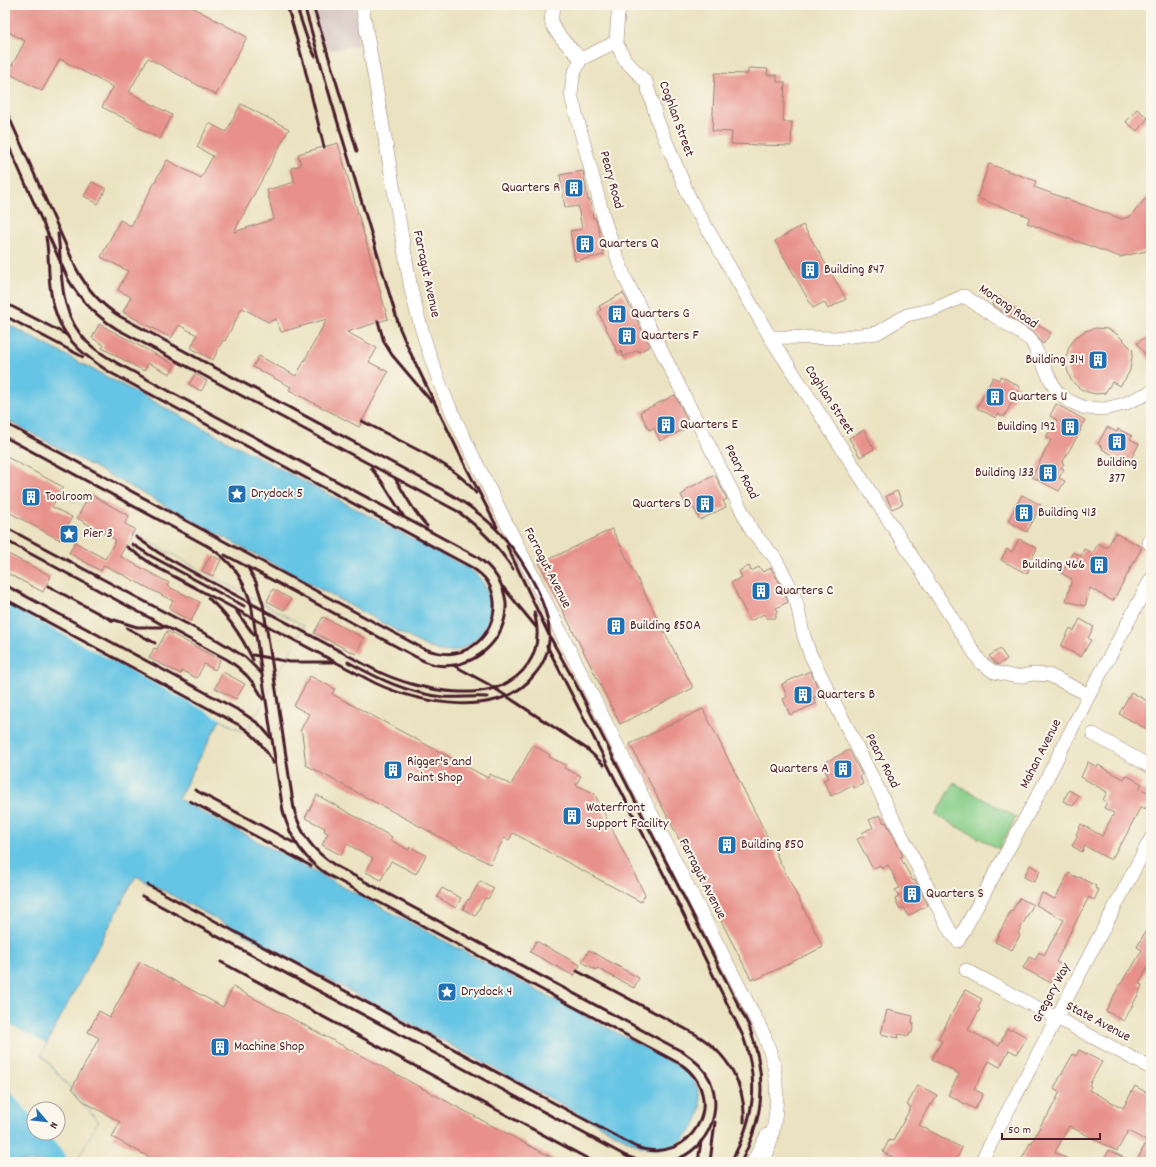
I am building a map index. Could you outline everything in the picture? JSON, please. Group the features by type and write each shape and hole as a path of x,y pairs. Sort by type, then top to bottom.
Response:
{"street":[{"name":"Farragut Avenue","path":"362,5 411,289 421,328 442,389 474,458 581,673 764,1035 774,1067 776,1088 775,1119 771,1140 764,1162"},
{"path":"555,5 552,13 552,23 562,39 581,59 616,42 618,13 623,5"},
{"name":"Coghlan Street","path":"616,42 625,60 646,82 658,122 690,199 770,336 981,663 994,672 1017,677 1033,674 1049,675 1089,695"},
{"name":"Peary Road","path":"581,59 573,76 572,95 604,219 626,280 752,531 775,558 789,584 797,604 803,633 810,654 950,931 958,941"},
{"name":"Morong Road","path":"770,336 835,338 877,333 907,315 935,309 964,296 1032,340 1056,391 1069,401 1085,408 1105,409 1124,404 1151,392"},
{"path":"1151,540 1149,544 1151,545"},
{"name":"Mahan Avenue","path":"958,941 1045,782 1089,695 1151,579"},
{"path":"1093,734 1151,767"},
{"name":"Gregory Way","path":"982,1162 1151,838"},
{"name":"State Avenue","path":"966,970 1151,1068"},
{"name":"Farragut Avenue","path":"753,1162 775,1119"}],"shaded area":[{"path":"309,5 355,5 359,29 358,45 331,50 319,41"}],"green space":[{"path":"954,783 1016,817 999,849 936,815"}],"water":[{"name":"Drydock 5","path":"5,323 471,570 479,578 489,596 489,617 486,626 480,635 471,643 459,650 445,652 427,647 5,419"},
{"path":"5,464 304,626 246,733 220,720 178,799 675,1064 691,1077 699,1094 699,1115 695,1125 680,1141 659,1149 647,1148 635,1144 136,876 41,1054 98,1121 76,1162 5,1162"}],"pier":[{"path":"5,220 7,221 27,266 16,280 10,277 14,269 5,255"},
{"name":"Pier 3","path":"5,464 304,626 246,733 5,603"},
{"path":"5,1022 46,1044 41,1055 98,1121 76,1162 71,1162 53,1141 66,1141 66,1101 26,1101 26,1110 5,1086"}],"building":[{"path":"5,5 188,5 247,37 216,95 148,58 129,92 172,115 160,139 102,107 113,87 60,59 42,91 8,73 25,41 5,30"},
{"path":"748,68 768,69 767,75 777,75 777,82 785,82 783,122 792,122 791,146 731,144 732,132 712,131 715,73 748,74"},
{"path":"241,104 289,129 234,232 274,219 267,190 295,182 291,168 301,165 298,154 338,143 388,319 347,332 377,348 369,362 388,372 359,427 289,390 291,387 253,367 259,356 296,376 327,319 281,332 276,319 268,322 242,308 225,341 223,340 213,360 191,348 197,335 179,325 171,338 123,312 131,297 118,290 128,271 101,257 120,220 131,226 167,160 201,178 213,156 197,147 209,123 226,132"},
{"path":"1137,109 1148,118 1137,131 1126,122"},
{"path":"989,164 1036,181 1034,187 1122,219 1130,217 1151,192 1151,245 1146,251 1120,257 1027,223 1030,217 977,198"},
{"path":"583,171 588,200 590,200 593,218 595,218 599,230 604,255 575,261 570,231 582,229 578,206 565,208 560,175"},
{"path":"92,182 106,189 98,204 84,196"},
{"name":"Building 847","path":"803,225 846,299 828,309 824,302 813,308 775,241"},
{"path":"623,293 650,346 639,352 638,350 623,357 621,351 618,353 598,312 601,310 599,306"},
{"path":"998,297 1051,333 1043,344 1035,333 992,305"},
{"path":"99,324 175,365 170,374 148,363 144,371 102,348 104,345 92,338"},
{"name":"Building 314","path":"1096,328 1107,329 1117,334 1133,350 1130,370 1120,386 1112,382 1105,393 1096,394 1079,388 1071,380 1067,369 1066,358 1069,347 1075,338 1085,331"},
{"path":"1146,337 1151,344 1151,363 1137,343"},
{"path":"195,374 207,381 201,391 189,384"},
{"name":"Quarters U","path":"1001,376 1020,387 1004,417 998,414 996,418 977,408 993,377 999,380"},
{"name":"Quarters E","path":"675,395 687,420 684,421 687,428 660,441 654,428 649,430 640,412"},
{"path":"1056,404 1085,420 1062,463 1064,464 1061,468 1064,469 1059,478 1065,481 1059,491 1032,477 1051,440 1046,437 1057,420 1050,416"},
{"name":"Building 377","path":"1107,427 1117,432 1118,429 1132,436 1130,439 1139,444 1130,461 1124,458 1122,460 1102,449 1103,447 1098,444"},
{"path":"864,430 874,449 860,457 849,438"},
{"name":"Toolroom","path":"5,456 63,487 52,507 72,517 60,540 5,510"},
{"name":"Quarters D","path":"715,475 727,499 723,501 726,507 700,520 694,508 689,510 681,495 686,492 685,490"},
{"path":"897,491 903,504 892,509 886,496"},
{"path":"90,494 129,516 125,524 135,529 120,556 169,583 167,586 200,602 191,621 170,610 170,606 173,601 104,565 101,571 69,553 75,542 105,559 116,540 77,518"},
{"name":"Building 413","path":"1022,495 1041,505 1027,532 1008,521"},
{"name":"Building 850A","path":"612,529 693,688 620,724 539,563"},
{"name":"Building 466","path":"1115,533 1142,547 1113,601 1090,588 1085,606 1066,601 1072,579 1061,573 1073,552 1081,556 1084,549 1093,553 1098,543 1107,548"},
{"path":"1019,539 1037,548 1030,562 1032,563 1027,574 1001,560 1007,549 1012,552"},
{"path":"8,554 51,576 43,592 5,572 5,560"},
{"path":"211,555 221,560 213,576 202,571"},
{"name":"Quarters C","path":"749,566 751,571 759,567 763,572 771,568 782,587 788,602 776,608 778,611 776,612 776,618 766,618 764,614 750,621 731,583 742,577 739,571"},
{"path":"273,589 291,599 284,610 267,601"},
{"path":"323,617 364,638 356,654 314,633"},
{"path":"1080,619 1094,627 1088,638 1091,640 1081,657 1061,646 1070,628 1074,631"},
{"path":"167,631 220,660 215,670 204,664 197,678 182,671 181,674 149,658 154,648 157,649"},
{"path":"1000,649 1007,659 998,665 989,656"},
{"name":"Quarters B","path":"810,671 821,694 813,698 816,704 790,715 783,699 787,697 782,684"},
{"path":"223,672 245,684 236,699 215,688"},
{"name":"Rigger's and Paint Shop","path":"310,676 335,689 332,694 488,778 490,774 511,785 533,745 550,755 549,757 566,765 564,768 581,776 576,785 594,793 645,895 641,902 513,833 509,840 504,838 490,864 306,765 302,733 300,731 309,714 294,706"},
{"path":"1131,692 1151,703 1151,731 1119,714"},
{"name":"Building 850","path":"703,709 823,947 755,980 754,978 751,979 630,744"},
{"name":"Quarters A","path":"849,750 862,775 860,776 863,784 854,788 852,785 831,796 823,780 829,778 822,764"},
{"path":"1088,762 1097,767 1098,765 1124,779 1126,775 1142,784 1139,788 1151,794 1151,798 1145,809 1141,806 1122,843 1111,860 1085,846 1082,852 1072,846 1078,836 1076,835 1081,824 1102,836 1114,813 1104,808 1107,802 1103,800 1107,792 1081,777"},
{"path":"1069,790 1079,796 1073,806 1063,801"},
{"path":"317,795 392,837 390,840 409,850 410,847 426,855 416,874 391,861 381,880 366,872 373,858 347,844 341,855 322,845 328,833 324,831 325,828 305,818"},
{"path":"880,815 884,823 886,822 903,856 900,857 913,881 915,880 928,905 908,916 904,907 900,909 895,899 899,897 895,890 900,888 888,865 882,869 880,865 873,869 857,839 864,836 862,833 873,827 869,820"},
{"path":"1030,865 1040,871 1034,882 1024,877"},
{"path":"1069,873 1096,886 1095,888 1099,890 1094,900 1089,897 1066,940 1056,962 1061,964 1051,983 1023,968 1029,957 1035,960 1039,952 1044,955 1064,920 1036,905 1042,893 1055,899"},
{"path":"480,881 494,888 488,899 485,898 475,916 463,909"},
{"path":"442,888 461,898 456,908 437,897"},
{"path":"1020,898 1033,905 1018,933 1020,935 1012,950 995,942 1011,910 1012,911"},
{"path":"1151,921 1151,960 1139,984 1142,985 1139,993 1124,1021 1106,1011 1120,984 1129,970 1130,971 1142,950 1137,947"},
{"path":"536,941 580,965 574,976 530,952"},
{"path":"589,950 639,978 634,988 597,968 596,970 582,962"},
{"name":"Machine Shop","path":"140,962 223,1007 233,987 560,1162 149,1162 151,1158 112,1137 120,1122 83,1101 72,1088 99,1038 88,1032 99,1011 110,1017"},
{"path":"965,990 982,999 978,1008 980,1009 968,1030 999,1046 1007,1029 1011,1031 1012,1029 1027,1037 1017,1054 1009,1050 1000,1067 989,1061 974,1089 983,1094 975,1109 948,1095 959,1074 932,1059 942,1041 938,1039"},
{"path":"887,1010 913,1016 912,1023 914,1023 912,1033 910,1033 909,1036 899,1034 898,1038 881,1034"},
{"path":"1079,1050 1102,1062 1089,1085 1091,1086 1089,1090 1123,1108 1135,1086 1151,1095 1151,1162 1145,1162 1138,1158 1147,1141 1128,1131 1117,1151 1069,1126 1055,1152 1073,1162 1028,1162 1022,1159 1060,1092 1054,1088 1073,1054 1076,1056"},
{"path":"918,1085 937,1095 932,1105 930,1104 919,1125 962,1148 955,1162 901,1162 883,1152 889,1140 893,1141 911,1107 907,1105"},
{"path":"1109,1150 1132,1162 1103,1162"}],"railway":[{"path":"287,5 304,65 324,147"},
{"path":"296,5 308,41 315,56"},
{"path":"304,5 400,329 464,463 497,527"},
{"path":"313,5 357,151"},
{"path":"5,108 76,268 90,290 101,302 121,317 443,490 473,509 498,531 519,557 528,572 537,589 546,615 549,628 548,650 543,663 535,674 520,688 502,698 481,703 459,704 436,702 414,697 393,691 375,683 156,567 127,547"},
{"path":"5,138 68,279 83,301 102,319 117,329 457,511 488,537 513,569"},
{"path":"58,234 61,277 66,304 77,330 90,345 117,363 476,556 492,570 500,582 505,596 505,617 501,630 494,641 474,658 449,666 436,665 416,657 225,555"},
{"path":"5,423 424,649 447,654 466,650 476,644 490,626 494,603 492,592 487,581 480,573 111,373 87,356 68,337 56,315 50,286 46,237"},
{"path":"5,303 67,335"},
{"path":"5,316 83,357"},
{"path":"378,321 384,342 392,355 431,401"},
{"path":"362,421 443,464 464,480 476,493"},
{"path":"5,437 211,548"},
{"path":"371,468 382,482 404,517"},
{"path":"395,478 414,510 427,526"},
{"path":"5,527 219,641 245,657 261,673"},
{"path":"136,537 159,553 189,570 375,670 411,684 433,689 455,692 477,691 497,687 514,678 528,664 534,652 537,639 537,625 534,612"},
{"path":"5,540 228,660 248,677 263,699"},
{"path":"132,544 151,556 244,606"},
{"path":"148,885 636,1147 656,1151 673,1147 687,1139 697,1126 703,1111 702,1095 696,1079 682,1065 330,876 306,856 294,840 283,811 251,603 243,584 229,563 206,545"},
{"path":"507,546 549,635 578,688 749,1026 759,1061 761,1095 755,1128 741,1162"},
{"path":"248,568 256,582 263,604 294,809 304,835 314,848 336,866 683,1052 695,1061 710,1080 714,1093 715,1106 713,1119 701,1142 692,1151 681,1158 668,1162"},
{"path":"5,585 240,711 259,724 271,738"},
{"path":"48,586 113,621"},
{"path":"503,587 536,627"},
{"path":"208,598 234,627 253,660"},
{"path":"5,599 239,725 250,732 259,741 273,763"},
{"path":"237,612 254,635"},
{"path":"108,618 137,627 167,627"},
{"path":"127,628 155,643"},
{"path":"547,646 667,881 743,1036 752,1069 752,1100 745,1131 731,1162"},
{"path":"253,655 290,662 333,662"},
{"path":"348,662 405,689 443,697 487,697"},
{"path":"453,665 488,684 587,749 604,765"},
{"path":"195,790 296,844"},
{"path":"190,801 311,866"},
{"path":"142,896 626,1156 643,1162"},
{"path":"221,962 594,1162"},
{"path":"577,971 695,1034 717,1051 726,1060 738,1083 742,1095 744,1122"},
{"path":"710,1162 715,1122"},
{"path":"698,1162 701,1141"}],"place":[{"name":"Quarters R","path":"574,188"},
{"name":"Quarters Q","path":"585,244"},
{"name":"Building 847","path":"810,270"},
{"name":"Quarters G","path":"617,314"},
{"name":"Quarters F","path":"627,336"},
{"name":"Building 314","path":"1098,360"},
{"name":"Quarters U","path":"995,397"},
{"name":"Quarters E","path":"666,425"},
{"name":"Building 192","path":"1070,427"},
{"name":"Building 377","path":"1117,442"},
{"name":"Building 133","path":"1048,473"},
{"name":"Drydock 5","path":"237,494"},
{"name":"Toolroom","path":"31,497"},
{"name":"Quarters D","path":"705,504"},
{"name":"Building 413","path":"1024,513"},
{"name":"Pier 3","path":"69,534"},
{"name":"Building 466","path":"1099,565"},
{"name":"Quarters C","path":"761,591"},
{"name":"Building 850A","path":"616,626"},
{"name":"Quarters B","path":"803,695"},
{"name":"Quarters A","path":"843,769"},
{"name":"Rigger's and Paint Shop","path":"393,770"},
{"name":"Waterfront Support Facility","path":"572,816"},
{"name":"Building 850","path":"727,845"},
{"name":"Quarters S","path":"912,894"},
{"name":"Drydock 4","path":"447,992"},
{"name":"Machine Shop","path":"220,1047"}]}
